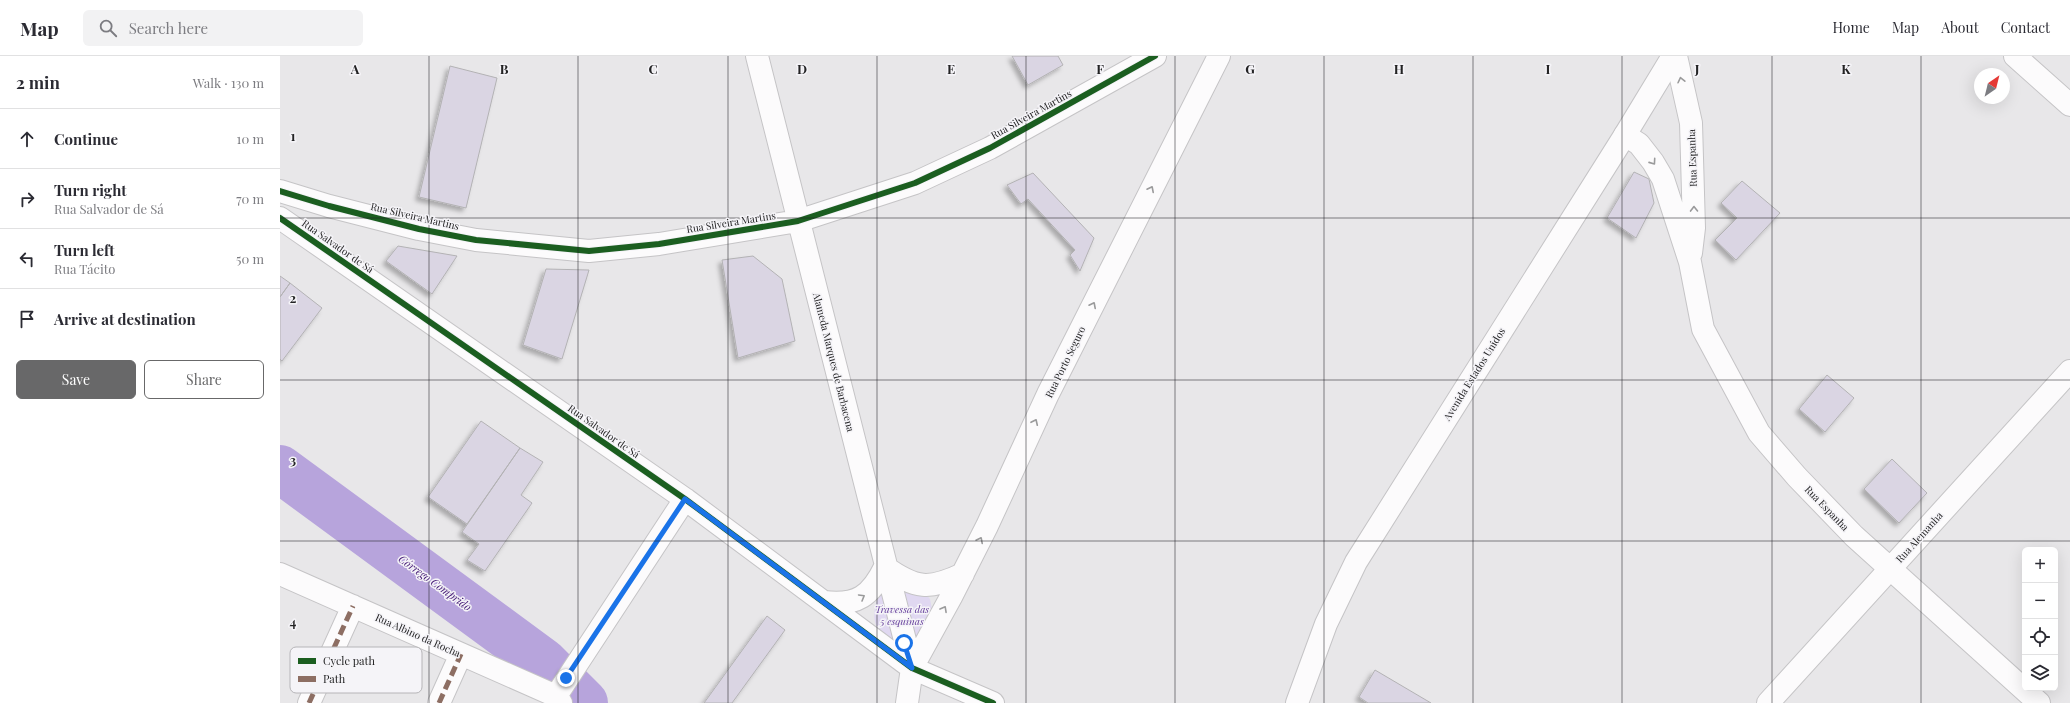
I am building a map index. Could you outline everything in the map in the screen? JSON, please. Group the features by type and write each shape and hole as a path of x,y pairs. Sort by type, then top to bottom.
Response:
{"street":[{"name":"Alameda Marques de Barbacena","path":"757,56 885,567 912,668"},
{"name":"Rua Silveira Martins","path":"280,191 329,206 426,230 476,240 589,251 660,244 798,221 922,180 990,148 1155,56"},
{"name":"Rua Porto Seguro","path":"912,668 963,574 1048,394 1219,56"},
{"name":"Avenida Estados Unidos","path":"1298,703 1326,624 1356,562 1625,135 1673,56"},
{"name":"Rua Espanha","path":"1676,56 1691,124 1694,228 1690,262"},
{"path":"2015,56 2070,105"},
{"name":"Rua Espanha","path":"1625,135 1639,144 1653,162 1663,179 1690,262 1703,329 1759,433 1797,476 1854,536 2040,703"},
{"name":"Rua Salvador de Sá","path":"280,218 685,499 912,668 993,703"},
{"name":"Rua Alemanha","path":"1768,703 2070,371"},
{"path":"561,691 685,499"},
{"path":"824,602 840,604 852,602 864,596 872,590 885,567 898,576 916,584 933,586 963,574"},
{"name":"Rua Albino da Rocha","path":"280,574 461,654 561,691"},
{"path":"334,647 353,606"},
{"path":"439,703 461,654"},
{"path":"907,703 912,668"},
{"path":"309,703 314,693"}],"green space":[{"name":"Travessa das 5 esquinas","path":"908,586 921,589 930,599 933,614 923,635 905,643 886,642 876,625 874,614 876,602 879,595"}],"building":[{"path":"1012,56 1058,56 1063,65 1028,85"},
{"path":"450,66 497,78 466,208 419,197"},
{"path":"1634,172 1649,179 1654,203 1636,238 1607,218"},
{"path":"1033,173 1094,238 1080,271 1070,255 1075,250 1028,199 1021,204 1007,185"},
{"path":"1742,181 1780,213 1736,260 1715,240 1737,218 1721,203"},
{"path":"398,246 457,256 432,294 386,261"},
{"path":"753,256 782,279 795,341 738,358 722,260"},
{"path":"546,269 589,270 562,359 523,345"},
{"path":"280,276 290,283 280,297"},
{"path":"290,283 322,308 282,361 280,359 280,297"},
{"path":"1827,375 1854,398 1825,432 1799,409"},
{"path":"481,421 520,448 467,524 428,497"},
{"path":"520,448 543,462 521,495 532,503 485,571 467,560 479,544 462,532"},
{"path":"1892,459 1927,493 1899,523 1864,489"},
{"path":"767,616 785,630 732,703 704,703"},
{"path":"1375,670 1431,703 1368,703 1359,697"}],"waterway":[{"name":"Córrego Comprido","path":"280,469 543,662 584,703"}],"marked path":[{"path":"334,647 353,606"},
{"path":"439,703 461,654"},
{"path":"309,703 314,693"}],"cycle path":[{"path":"280,191 329,206 419,229 476,240 589,251 659,244 798,221 915,183 990,148 1155,56"},
{"path":"280,218 685,499 912,668 993,703"}],"route":[{"path":"566,678 685,499 912,668 904,643"}]}
